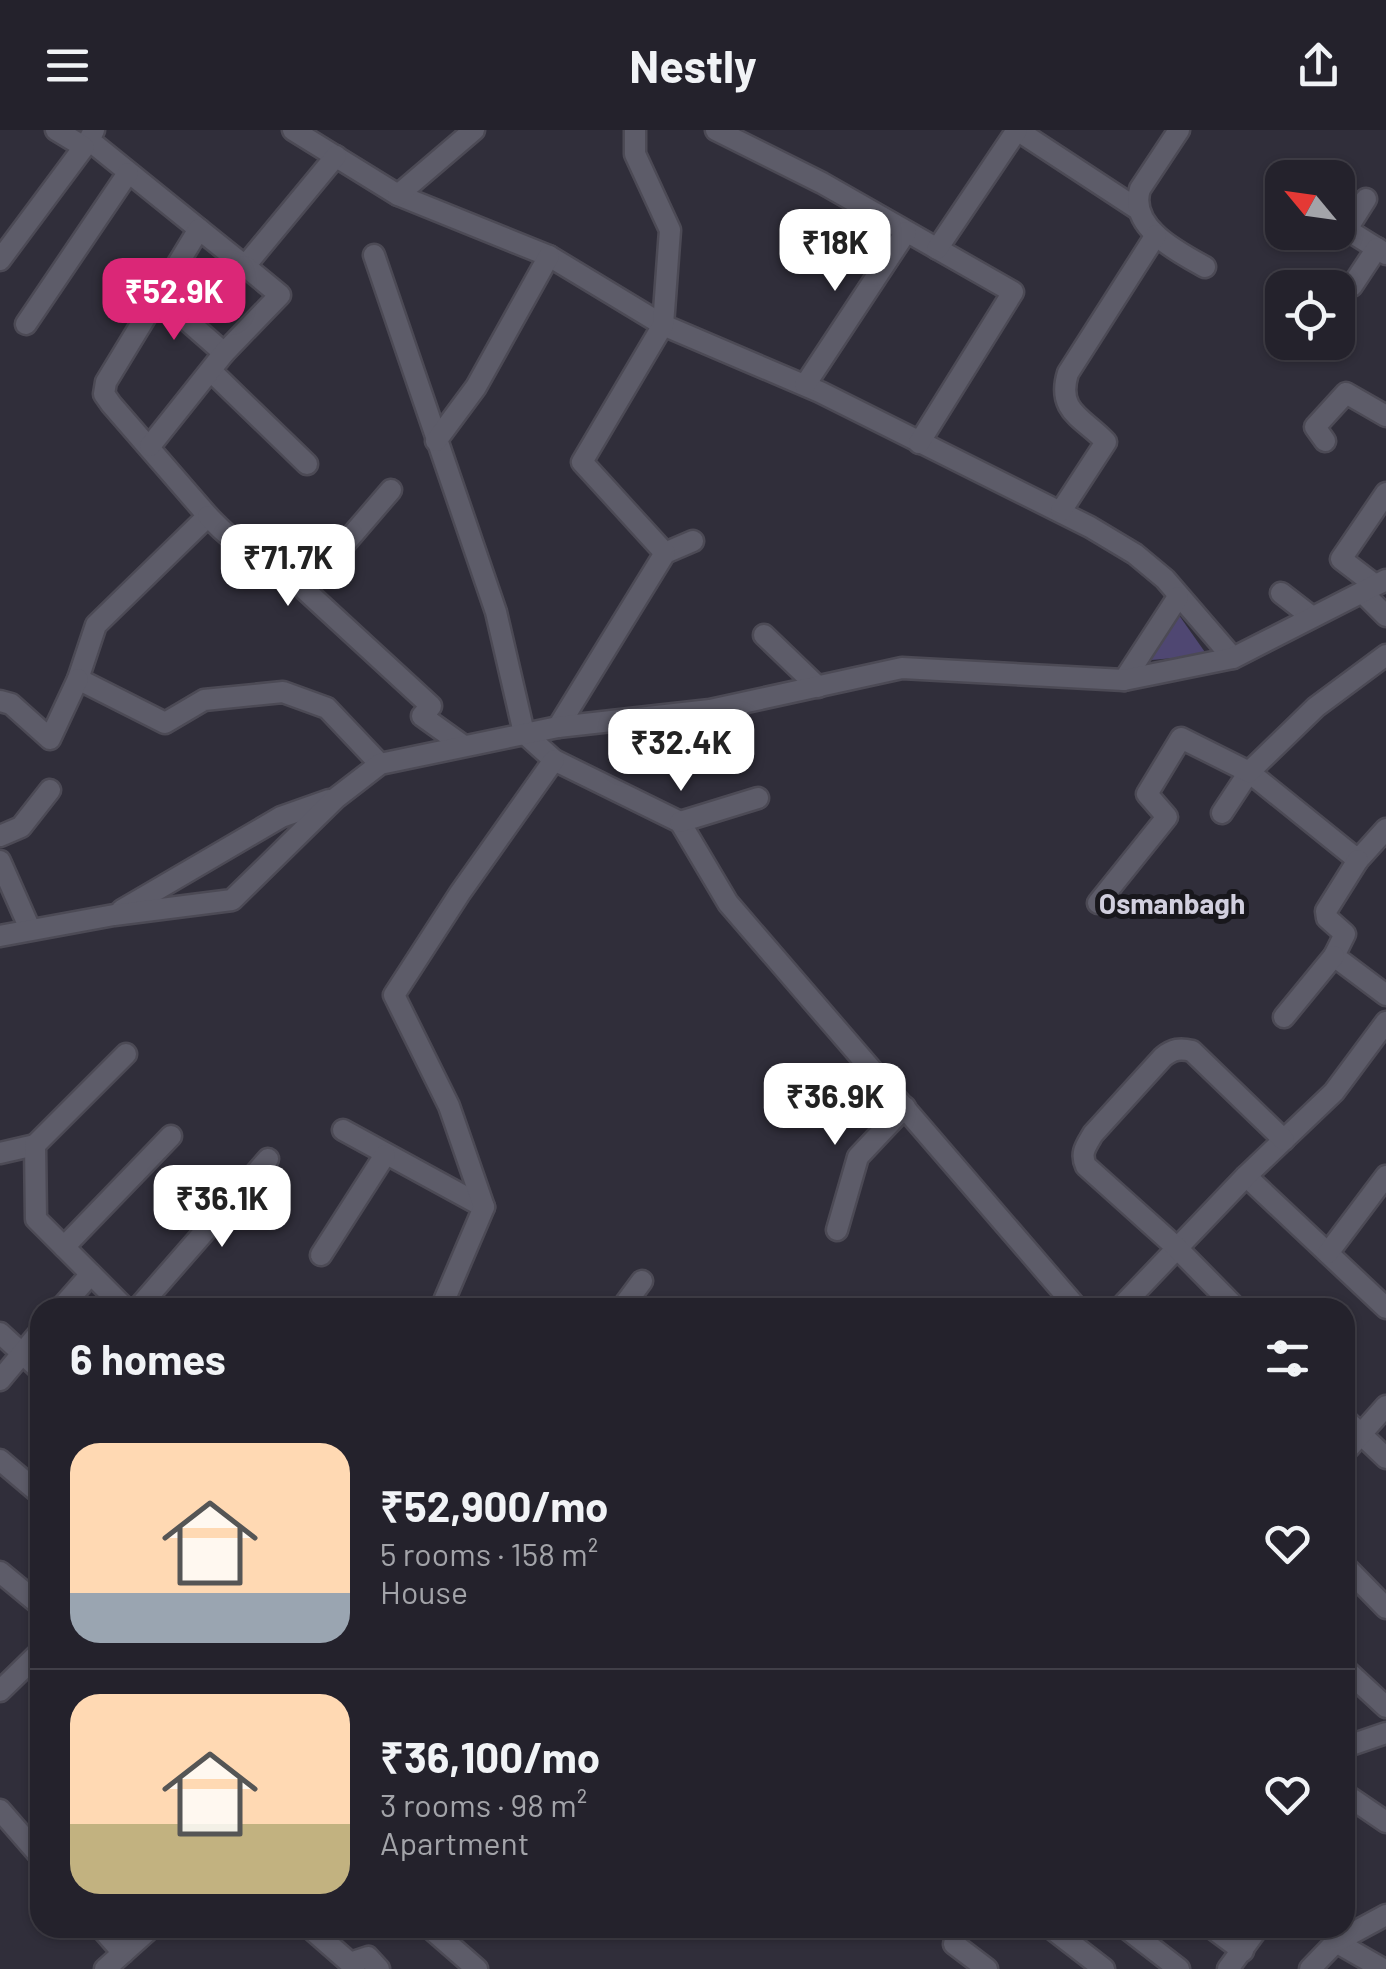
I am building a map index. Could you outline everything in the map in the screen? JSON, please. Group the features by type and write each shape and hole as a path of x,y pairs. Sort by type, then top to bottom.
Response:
{"street":[{"path":"56,130 89,139 280,294 150,446"},
{"path":"293,130 398,195 549,256 663,325 805,385 1061,511 1136,554 1165,579 1233,658"},
{"path":"398,195 474,130"},
{"path":"635,130 635,154 670,230 663,325 582,462 666,553"},
{"path":"716,130 822,184 1014,292 918,442"},
{"path":"937,249 1017,130 1139,210 1156,235 1205,268"},
{"path":"1139,210 1140,189 1179,130"},
{"path":"0,260 89,139"},
{"path":"245,266 336,156"},
{"path":"26,324 128,173"},
{"path":"1355,212 1366,199"},
{"path":"199,229 106,382 104,394 208,516 236,543 251,548 267,545 315,578"},
{"path":"805,385 906,232"},
{"path":"1061,511 1106,442 1068,407 1064,396 1068,373 1156,235"},
{"path":"1355,235 1381,251 1355,282"},
{"path":"374,255 496,612 524,733 554,760 680,822 728,904 1068,1298"},
{"path":"436,440 476,387 549,256"},
{"path":"158,296 306,464"},
{"path":"1325,441 1315,427 1346,393 1386,416"},
{"path":"391,490 305,590 431,706 422,716 460,744"},
{"path":"1386,493 1342,558 1375,586 1386,616"},
{"path":"0,701 11,704 50,740 78,679 96,624 208,516"},
{"path":"558,727 666,553 693,541"},
{"path":"0,936 114,915 232,900 336,798 380,764 460,744 558,727 710,710 902,668 1124,680 1233,658 1375,586"},
{"path":"1280,593 1312,616"},
{"path":"1124,680 1178,597"},
{"path":"764,635 818,686"},
{"path":"1222,813 1249,772 1316,706 1386,654"},
{"path":"78,679 165,723 204,700 282,692 327,708 380,764"},
{"path":"1098,903 1167,816 1147,794 1181,738 1249,772 1358,860"},
{"path":"445,1298 484,1207 449,1106 394,995 554,760"},
{"path":"0,836 21,827 50,790"},
{"path":"114,915 281,818 336,798"},
{"path":"680,822 758,798"},
{"path":"1284,1017 1334,956 1346,934 1327,918 1326,911 1358,860 1386,830"},
{"path":"0,861 30,930"},
{"path":"1334,956 1386,995"},
{"path":"1129,1298 1246,1176 1334,1092 1386,1022"},
{"path":"1226,1298 1086,1166 1082,1158 1084,1148 1092,1134 1172,1050 1192,1051 1284,1140"},
{"path":"0,1153 35,1145 126,1054"},
{"path":"837,1230 858,1158 905,1108"},
{"path":"343,1130 484,1207"},
{"path":"64,1247 172,1136"},
{"path":"35,1145 36,1219 115,1298"},
{"path":"322,1255 385,1156"},
{"path":"147,1298 268,1159"},
{"path":"1246,1176 1386,1308"},
{"path":"1328,1253 1386,1176"},
{"path":"70,1298 90,1274"},
{"path":"629,1298 642,1281"},
{"path":"0,1333 30,1362"},
{"path":"0,1380 30,1344"},
{"path":"1355,1425 1386,1406"},
{"path":"1355,1428 1386,1458"},
{"path":"0,1460 30,1486"},
{"path":"0,1572 30,1596"},
{"path":"1355,1576 1386,1608"},
{"path":"3,1684 30,1661"},
{"path":"1355,1678 1386,1706"},
{"path":"1355,1743 1386,1732"},
{"path":"1355,1801 1386,1822"},
{"path":"0,1810 30,1844"},
{"path":"1355,1931 1386,1914"},
{"path":"110,1938 123,1953"},
{"path":"105,1969 140,1938"},
{"path":"320,1938 347,1966 368,1957 379,1969"},
{"path":"441,1938 477,1969"},
{"path":"1064,1938 1104,1969"},
{"path":"1139,1938 1179,1969"},
{"path":"1225,1938 1243,1952"},
{"path":"1228,1969 1252,1938"},
{"path":"1312,1968 1343,1938"},
{"path":"1336,1942 1383,1969"},
{"path":"954,1944 988,1969"}],"shaded area":[{"path":"1169,601 1207,655 1129,662"}],"district":[{"name":"Osmanbagh","path":"1172,903"}]}
